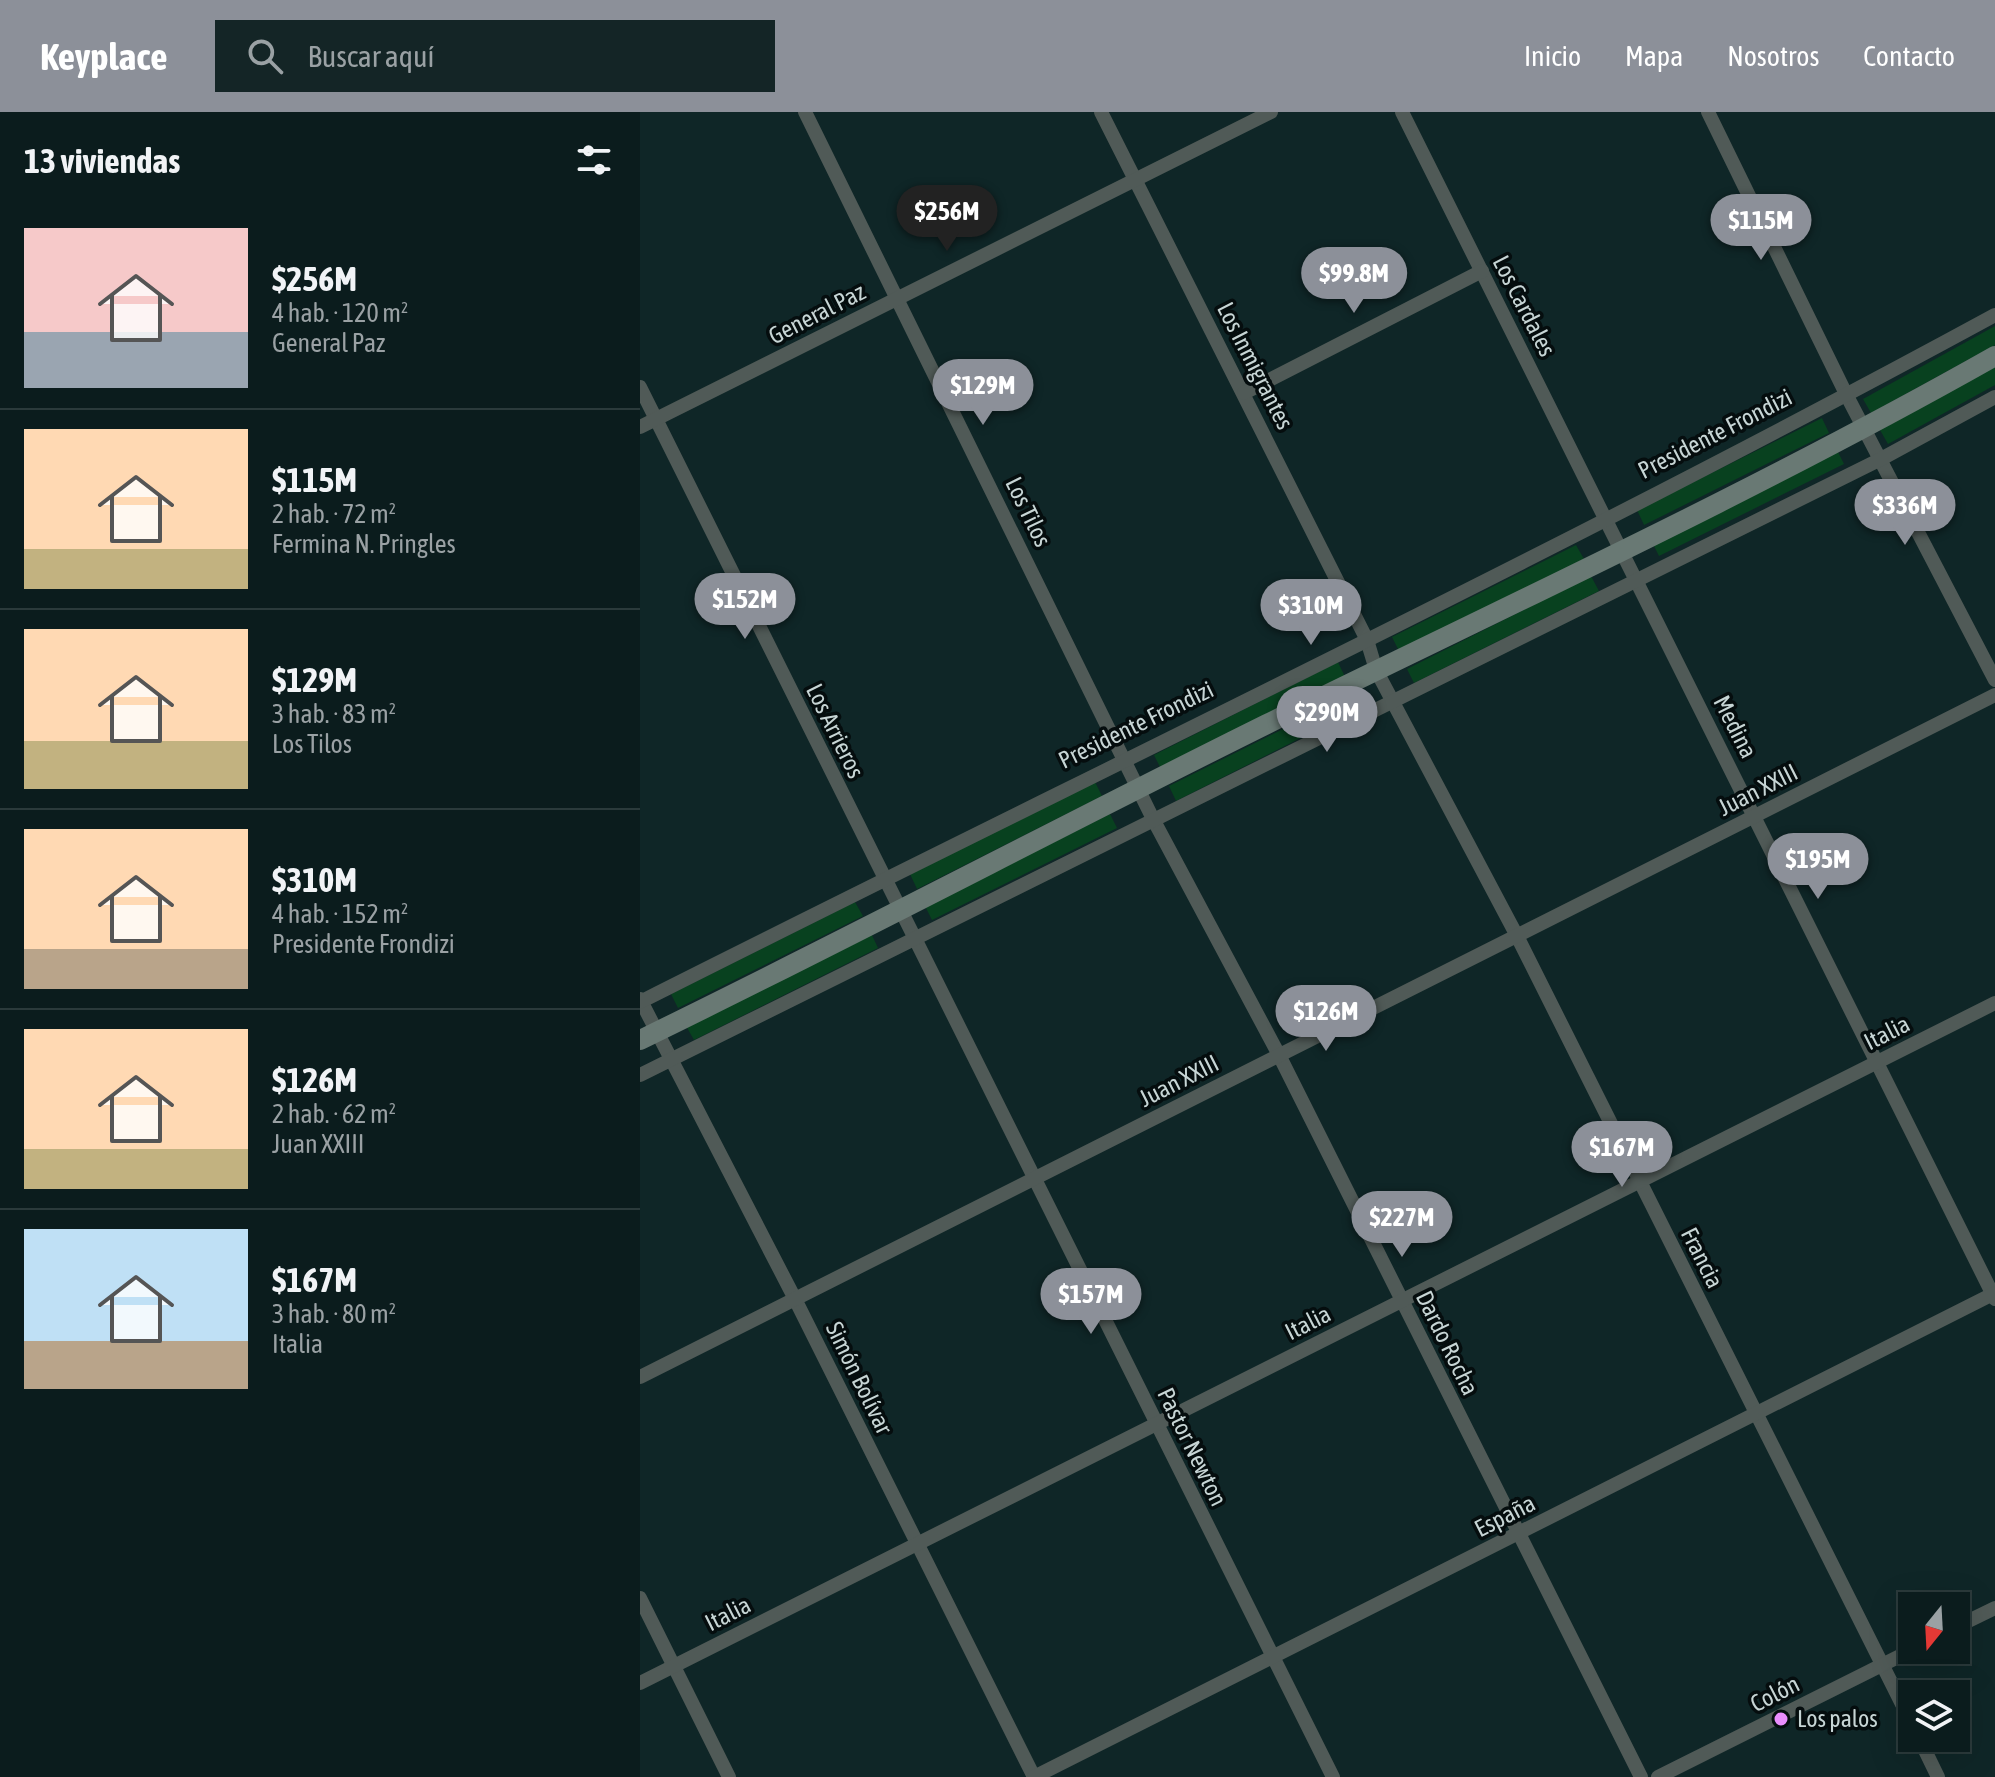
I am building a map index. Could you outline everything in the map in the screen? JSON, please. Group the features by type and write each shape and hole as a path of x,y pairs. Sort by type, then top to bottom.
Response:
{"main road":[{"path":"648,1036 1139,787 1622,553 1866,429 1995,356"}],"street":[{"name":"Los Tilos","path":"805,112 1125,759"},
{"name":"Los Inmigrantes","path":"1101,112 1367,640"},
{"name":"General Paz","path":"640,427 1271,112"},
{"name":"Los Cardales","path":"1402,112 1606,519"},
{"path":"1708,112 1847,396 1995,680"},
{"path":"1244,393 1482,271"},
{"name":"Presidente Frondizi","path":"640,1001 1367,640 1847,396 1995,315"},
{"name":"Los Arrieros","path":"640,387 884,879"},
{"path":"640,1075 1881,459 1995,397"},
{"name":"Medina","path":"1606,519 1994,1296"},
{"name":"Francia","path":"1367,640 1376,670 1517,936 1898,1696"},
{"name":"Juan XXIII","path":"640,1377 1995,695"},
{"name":"Dardo Rocha","path":"1125,759 1153,819 1279,1055 1641,1777"},
{"name":"Pastor Newton","path":"884,879 1333,1777"},
{"name":"Simón Bolívar","path":"640,1001 648,1036 671,1060 795,1299 1034,1777"},
{"name":"Italia","path":"640,1683 1995,1003"},
{"name":"España","path":"1034,1777 1994,1296"},
{"path":"640,1598 729,1777"},
{"path":"1970,1620 1995,1608"},
{"name":"Colón","path":"1658,1777 1898,1657"},
{"path":"1926,1752 1938,1777"}],"green space":[{"path":"1995,326 1995,345 1871,413 1863,399"},
{"path":"1995,366 1995,385 1888,444 1880,430"},
{"path":"1822,418 1829,433 1644,525 1637,510"},
{"path":"1837,450 1844,464 1659,556 1652,542"},
{"path":"1576,545 1584,559 1399,651 1392,637"},
{"path":"1591,576 1599,591 1414,683 1407,669"},
{"path":"1338,662 1345,677 1161,769 1154,755"},
{"path":"1353,694 1360,708 1176,801 1169,786"},
{"path":"1095,782 1102,796 917,889 910,874"},
{"path":"1110,814 1117,828 932,920 925,906"},
{"path":"855,902 863,916 678,1008 671,994"},
{"path":"871,933 878,948 694,1040 686,1026"}],"place":[{"name":"Los palos","path":"1781,1719"}]}
